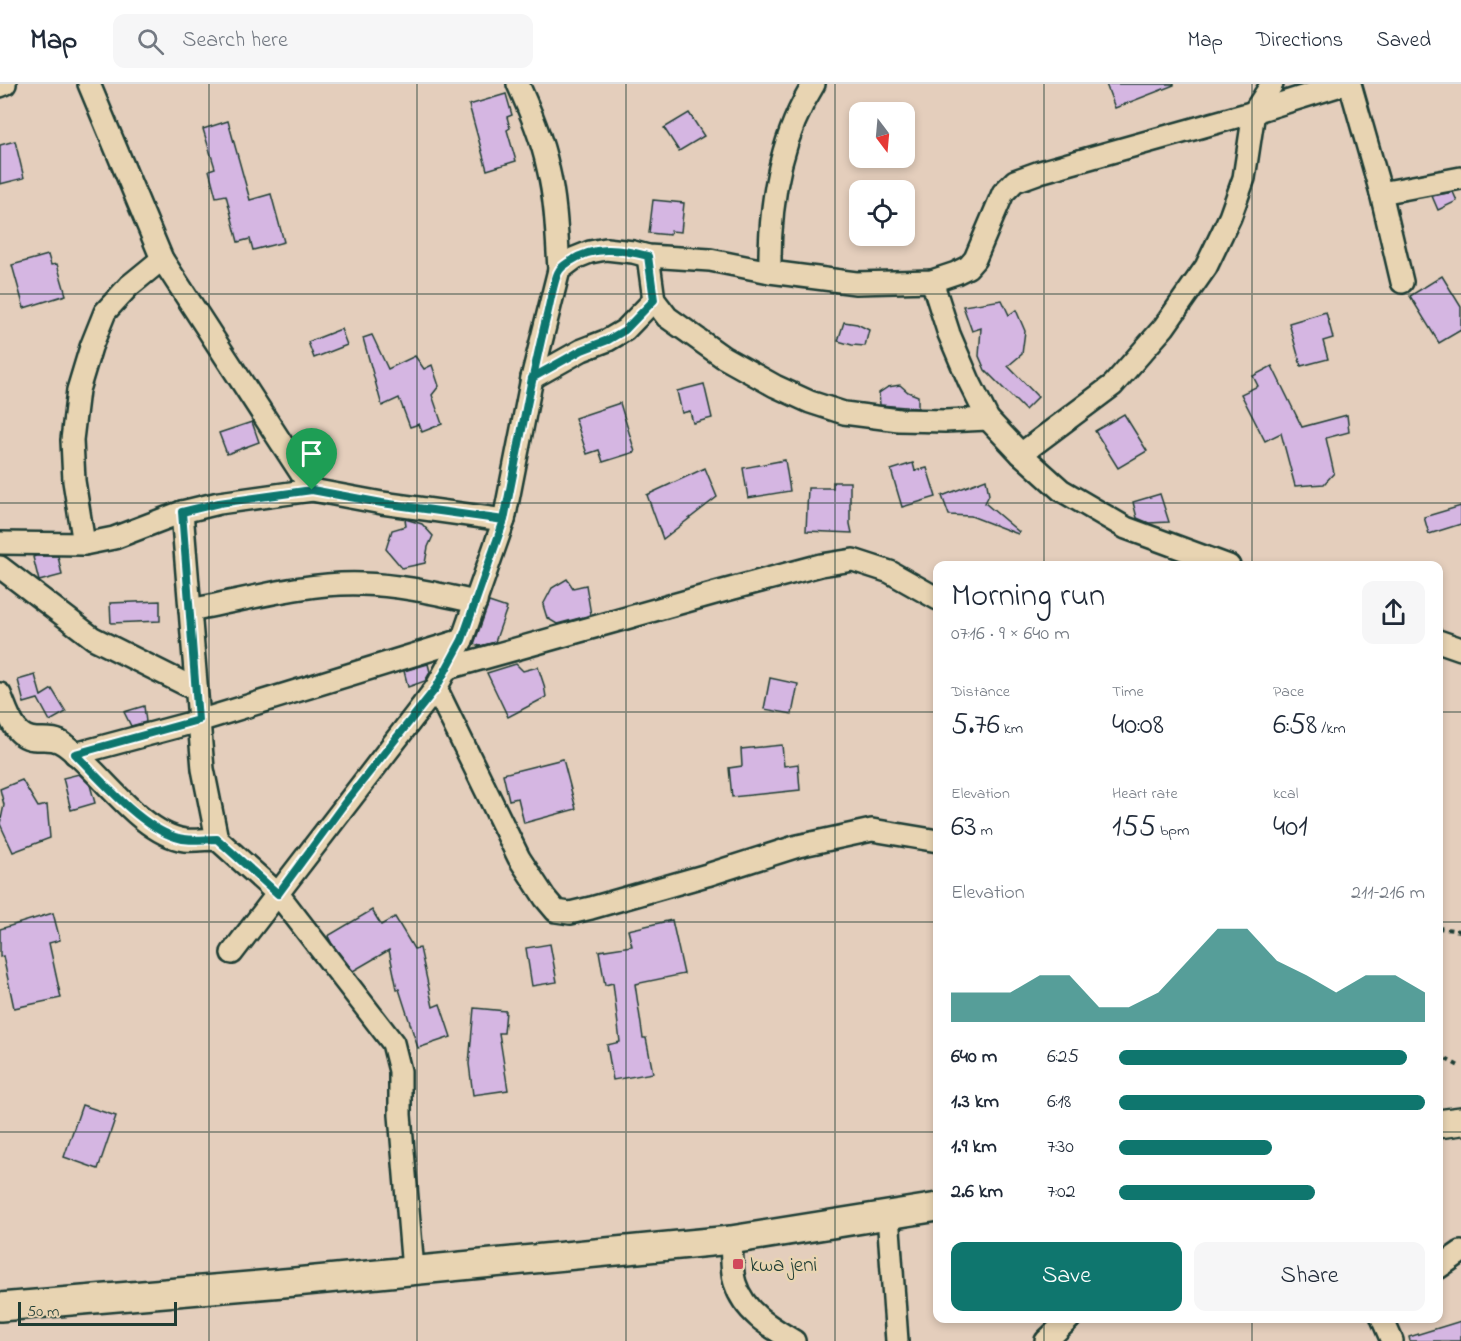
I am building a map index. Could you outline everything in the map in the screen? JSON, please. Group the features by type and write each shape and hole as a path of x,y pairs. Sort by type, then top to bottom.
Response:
{"street":[{"path":"0,86 5,84"},
{"path":"89,84 162,259 312,490"},
{"path":"232,953 344,804 436,688 462,640 504,520 532,378 559,270 556,222 548,168 530,110 518,84"},
{"path":"770,272 769,232 779,168 802,102 814,84"},
{"path":"1021,454 1113,385 1164,327 1206,267 1230,217 1244,178 1254,112 1272,84"},
{"path":"559,270 575,258 606,249 648,256 710,260 770,272 856,283 932,281 956,273 968,267 975,260 1003,194 1015,181 1344,84"},
{"path":"1350,84 1381,193 1402,282"},
{"path":"1381,193 1461,178"},
{"path":"648,256 654,300 668,317 723,357 775,386 810,402 844,413 899,420 988,419"},
{"path":"84,544 72,440 78,390 105,312 129,286 162,259"},
{"path":"932,281 957,353 988,419 1021,454 1060,490 1126,528 1215,561"},
{"path":"532,378 582,350 608,340 625,330 654,300"},
{"path":"0,543 84,544 114,538 182,512 228,501 312,490 382,503 504,520"},
{"path":"182,512 203,769 217,839 278,894 393,1043 400,1071 400,1115 413,1270"},
{"path":"448,668 730,589 822,565 854,560 890,572 933,596"},
{"path":"0,567 93,638 195,689"},
{"path":"190,610 306,588 361,584 407,587 476,602"},
{"path":"75,754 198,720 462,640"},
{"path":"1443,643 1461,649"},
{"path":"436,688 519,858 556,911 570,913 591,908 798,846 872,830 933,840"},
{"path":"0,694 15,728 25,737 59,741 110,789 160,831 186,840 217,839"},
{"path":"1443,1123 1461,1121"},
{"path":"0,1307 731,1240 933,1208"},
{"path":"888,1215 897,1341"},
{"path":"731,1240 735,1282 744,1300 754,1314 794,1341"},
{"path":"1443,1265 1461,1252"},
{"path":"1046,1341 1065,1323"},
{"path":"1385,1323 1392,1341"}],"path":[{"path":"1443,929 1461,932"},
{"path":"1443,1058 1461,1067"}],"building":[{"path":"1106,84 1174,84 1174,85 1115,108"},
{"path":"506,94 512,115 507,117 510,128 507,130 516,161 487,170 469,105"},
{"path":"689,113 704,136 679,151 664,128"},
{"path":"228,121 250,200 271,194 284,242 253,250 250,239 238,242 226,195 216,197 209,170 215,168 203,129"},
{"path":"15,141 24,178 0,184 0,145"},
{"path":"1453,192 1457,201 1438,210 1432,196"},
{"path":"653,200 684,203 681,232 671,231 670,235 649,233"},
{"path":"48,255 51,265 57,264 66,295 24,308 12,265"},
{"path":"1442,276 1461,307 1461,330 1439,343 1410,296"},
{"path":"1002,300 1009,315 1016,310 1025,331 1022,354 1008,366 1038,397 1025,410 985,370 979,356 981,328 972,331 963,306"},
{"path":"1326,312 1333,338 1323,341 1328,359 1301,366 1289,323"},
{"path":"844,322 857,324 869,330 865,346 838,341"},
{"path":"341,329 347,345 314,358 308,342"},
{"path":"372,335 388,369 415,356 424,369 432,365 439,386 432,395 442,424 422,432 419,424 410,427 399,398 382,406 363,338"},
{"path":"1272,366 1302,427 1347,415 1349,432 1326,438 1334,473 1324,484 1295,486 1281,433 1265,441 1241,394 1258,386 1253,376"},
{"path":"704,384 712,418 693,423 690,411 682,413 677,391"},
{"path":"900,385 908,392 918,396 918,408 880,405 879,393 888,387"},
{"path":"620,403 635,452 603,462 599,450 587,454 575,418"},
{"path":"1124,414 1147,451 1118,468 1095,431"},
{"path":"252,422 259,442 227,454 219,433"},
{"path":"785,460 790,491 748,498 743,468"},
{"path":"913,463 915,471 927,468 936,497 902,507 891,470"},
{"path":"705,468 717,497 663,539 647,495"},
{"path":"986,479 989,495 985,503 1019,532 1018,534 971,516 949,515 942,496"},
{"path":"833,482 850,482 852,533 806,531 808,488 833,488"},
{"path":"1160,494 1169,522 1149,523 1137,518 1133,502"},
{"path":"1461,506 1461,524 1429,534 1424,517"},
{"path":"405,519 422,524 433,536 425,563 402,568 386,549 392,530 406,526"},
{"path":"58,556 62,575 39,581 33,557"},
{"path":"567,579 573,588 586,585 591,615 557,624 547,618 543,605 552,588"},
{"path":"160,601 160,621 111,623 110,603"},
{"path":"489,602 507,608 495,642 480,646 474,644"},
{"path":"428,664 430,672 425,681 408,687 404,671"},
{"path":"516,664 523,671 538,667 546,697 508,717 487,673"},
{"path":"35,675 41,696 52,689 66,712 50,721 38,699 24,703 18,680"},
{"path":"770,678 798,684 792,714 764,709"},
{"path":"144,706 146,722 131,726 124,712"},
{"path":"782,745 784,766 798,764 800,790 732,797 729,768 742,766 741,749"},
{"path":"563,759 576,809 524,823 518,798 509,800 503,774"},
{"path":"79,774 90,785 95,803 71,810 63,778"},
{"path":"22,780 38,807 47,805 50,838 13,852 0,824 4,805 0,789"},
{"path":"372,910 381,925 395,917 414,949 420,948 433,1007 440,1004 451,1037 418,1048 399,989 397,989 389,950 353,971 332,944 328,936"},
{"path":"53,913 60,940 49,943 61,998 14,1008 3,956 0,957 0,929"},
{"path":"672,920 684,974 635,984 643,1038 646,1038 653,1073 613,1080 607,1045 620,1042 613,983 605,985 599,951 632,946 628,930"},
{"path":"550,944 557,982 532,986 526,948"},
{"path":"474,1008 506,1011 504,1033 499,1033 508,1090 473,1095 469,1064"},
{"path":"82,1105 116,1116 98,1169 64,1157"},
{"path":"1461,1321 1461,1341 1410,1341 1409,1337"}],"place":[{"name":"kwa jeni","path":"738,1264"}],"route":[{"path":"312,490 219,503 182,512 198,720 75,754 110,789 160,831 186,840 217,839 278,894 344,804 436,688 462,640 504,520 532,378 582,350 608,340 625,330 654,300 648,256 606,249 575,258 559,270 532,378 519,442 504,520 382,503 312,490"}]}
